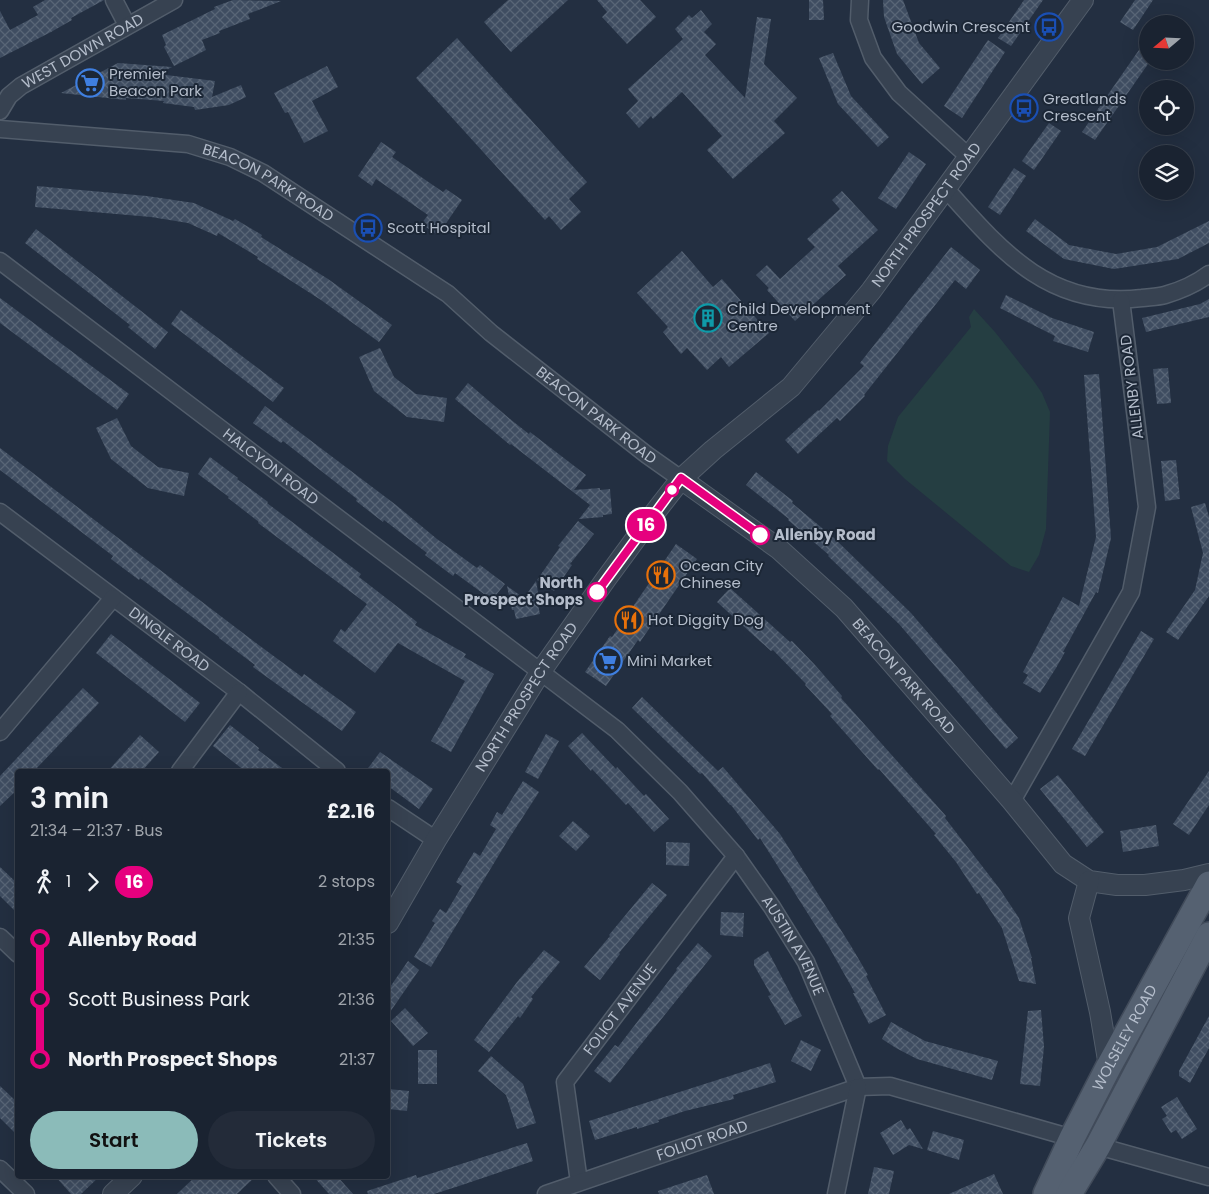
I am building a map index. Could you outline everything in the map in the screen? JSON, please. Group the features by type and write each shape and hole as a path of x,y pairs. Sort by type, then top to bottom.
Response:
{"main road":[{"name":"WOLSELEY ROAD","path":"1046,1194 1108,1066 1209,884"},
{"name":"WOLSELEY ROAD","path":"1069,1194 1098,1146 1209,935"}],"street":[{"path":"114,0 128,25"},
{"name":"WEST DOWN ROAD","path":"0,111 9,96 21,86 174,0"},
{"path":"860,0 859,20 873,58 899,93 969,158"},
{"name":"NORTH PROSPECT ROAD","path":"390,920 436,840 541,672 606,579 681,478 791,386 871,291 1083,0"},
{"name":"BEACON PARK ROAD","path":"0,130 188,144 230,157 263,172 448,294 490,333 647,455 779,549 844,608 1012,801 1063,864 1089,881 1117,885 1145,885 1184,880 1209,874"},
{"path":"946,189 986,234 1023,266 1050,283 1084,295 1121,300 1165,295 1202,280 1209,274"},
{"name":"HALCYON ROAD","path":"0,261 541,672"},
{"name":"ALLENBY ROAD","path":"1012,801 1131,592 1146,507 1121,300"},
{"name":"DINGLE ROAD","path":"0,512 239,692 335,769"},
{"path":"0,732 113,598"},
{"name":"AUSTIN AVENUE","path":"541,672 616,730 680,792 736,856 772,907 806,962 858,1087"},
{"path":"181,769 239,692"},
{"path":"390,809 436,840"},
{"name":"FOLIOT AVENUE","path":"579,1182 565,1082 736,856"},
{"path":"1089,881 1079,918 1100,1012 1108,1066"},
{"path":"0,937 15,948"},
{"path":"836,1194 858,1087 890,1086 1072,1138"},
{"name":"FOLIOT ROAD","path":"546,1194 858,1087"},
{"path":"1098,1146 1209,1177"},
{"path":"0,1169 26,1194"},
{"path":"113,1194 129,1179"},
{"path":"279,1179 292,1194"}],"green space":[{"path":"974,309 1033,380 1042,393 1050,412 1046,529 1039,555 1029,572 1011,566 905,479 887,461 888,446 898,417 971,327 969,317"}],"building":[{"path":"45,0 104,0 71,18 72,20 51,32 0,58 0,11 10,30 38,15 33,7"},
{"path":"233,0 281,1 248,14 250,19 202,40 206,50 174,66 164,47 166,45 162,35 215,9 214,7"},
{"path":"508,0 568,0 511,52 484,22"},
{"path":"597,0 640,0 656,17 627,44 602,17 607,12"},
{"path":"809,0 823,0 824,20 809,20"},
{"path":"883,0 903,0 919,43 940,68 922,84 897,54 884,17"},
{"path":"1024,0 1043,0 1011,46 998,38"},
{"path":"1135,0 1153,0 1143,15 1139,15 1139,21 1133,30 1120,22"},
{"path":"701,10 712,24 704,32 716,44 705,55 745,98 757,17 771,19 764,64 797,98 774,121 785,133 733,179 707,150 722,136 682,92 653,119 651,116 639,128 626,113 638,101 628,89 683,39 675,29 689,15 692,18"},
{"path":"457,38 587,182 569,199 581,212 561,230 549,216 545,220 416,78"},
{"path":"988,40 1005,52 962,118 944,106"},
{"path":"1139,50 1139,70 1144,70 1095,140 1082,132"},
{"path":"833,53 851,96 889,137 878,147 838,104 819,58"},
{"path":"118,63 172,67 158,74 215,81 212,97 241,85 246,97 229,105 195,110 194,107 163,103 164,101 126,98 126,100 61,93"},
{"path":"327,66 338,87 312,101 328,131 304,143 288,112 285,113 274,93"},
{"path":"1049,123 1061,131 1034,170 1022,161"},
{"path":"381,142 396,152 392,157 443,192 446,189 462,200 438,235 421,224 428,215 376,179 372,186 358,176"},
{"path":"909,152 926,164 896,209 878,198"},
{"path":"1014,168 1026,176 1000,215 988,207"},
{"path":"37,186 147,196 194,203 233,221 235,219 328,279 392,325 379,342 321,300 257,259 258,257 218,233 217,236 188,223 151,217 35,207"},
{"path":"842,191 878,230 838,266 846,275 795,321 767,290 769,288 756,275 767,265 780,279 815,247 807,239 840,209 832,200"},
{"path":"1035,219 1069,245 1116,254 1157,247 1209,221 1209,243 1178,259 1114,269 1064,259 1026,231"},
{"path":"36,229 168,332 155,349 128,327 130,325 25,243"},
{"path":"951,247 980,270 966,289 955,280 865,396 840,421 837,418 798,454 785,440 819,411 864,366 860,363"},
{"name":"Child Development Centre","path":"682,251 713,287 722,279 769,333 729,367 721,357 707,370 687,348 681,354 663,332 668,327 637,293"},
{"path":"1006,295 1052,318 1094,332 1088,352 1053,341 1055,336 1000,308"},
{"path":"0,298 129,394 117,410 0,323"},
{"path":"1209,299 1209,317 1146,332 1142,318 1200,304"},
{"path":"181,310 284,388 273,402 171,324"},
{"path":"380,348 394,377 416,394 447,398 444,422 407,417 374,391 359,357"},
{"path":"1168,368 1171,403 1157,404 1153,369"},
{"path":"1099,374 1111,538 1098,593 1096,592 1063,652 1065,652 1040,693 1023,683 1028,675 1023,672 1063,597 1079,606 1096,537 1084,375"},
{"path":"468,383 529,434 530,432 586,475 574,490 610,489 612,514 603,515 603,517 579,519 590,505 510,445 455,399"},
{"path":"265,406 396,505 437,539 477,568 480,565 505,584 492,600 455,573 453,576 425,555 427,553 356,501 357,499 283,441 281,443 253,423"},
{"path":"117,418 131,446 158,467 189,473 184,496 148,488 111,459 96,428"},
{"path":"0,448 256,643 302,677 304,674 356,712 342,731 253,667 255,665 140,578 139,580 111,559 113,556 0,470"},
{"path":"210,457 361,574 359,577 417,622 415,625 466,654 464,657 494,674 451,752 431,741 465,681 398,643 375,673 333,641 341,629 345,632 367,604 258,523 229,497 198,474"},
{"path":"1176,460 1180,499 1165,501 1161,461"},
{"path":"756,472 793,501 792,503 834,538 911,613 1018,738 1006,749 899,624 829,555 789,519 746,485"},
{"path":"1205,503 1209,517 1209,596 1178,640 1166,632 1195,590 1203,553 1191,507"},
{"path":"578,521 594,534 570,564 572,565 554,591 537,580 560,547 558,546"},
{"path":"676,544 697,559 640,642 638,640 606,686 585,672 610,636 612,637"},
{"path":"536,581 540,614 516,619 507,586 524,598"},
{"path":"730,588 790,642 792,641 815,665 842,696 841,698 946,816 945,818 999,888 1019,918 1032,958 1036,984 1019,981 1002,928 979,893 977,894 956,862 934,835 936,834 830,716 832,714 806,684 773,650 771,651 717,602"},
{"path":"1141,631 1154,639 1085,756 1072,749"},
{"path":"111,634 200,703 185,722 96,653"},
{"path":"83,688 99,703 36,769 15,769 15,792 0,806 0,776"},
{"path":"642,697 718,771 723,767 780,834 868,975 866,976 886,1015 869,1024 853,993 855,993 829,947 760,838 758,840 731,805 702,773 700,774 632,708"},
{"path":"230,725 283,769 242,769 213,746"},
{"path":"582,733 616,769 617,767 644,796 646,794 669,819 654,832 628,803 626,805 568,746"},
{"path":"546,734 559,741 538,779 525,772"},
{"path":"140,735 159,752 144,769 110,769"},
{"path":"380,752 433,789 419,809 390,787 390,769 367,769"},
{"path":"1209,771 1209,805 1189,835 1173,824"},
{"path":"1058,775 1104,832 1087,847 1040,789"},
{"path":"523,781 539,792 431,967 414,957 435,923 432,921 440,909 446,913 462,886 456,882 474,852 480,856 496,829 490,825 497,812 502,815"},
{"path":"573,821 590,836 576,851 559,836"},
{"path":"1156,825 1159,846 1123,852 1120,831"},
{"path":"666,842 690,843 689,866 666,865"},
{"path":"0,867 15,881 15,911 0,896"},
{"path":"652,883 667,895 619,953 600,980 584,967"},
{"path":"721,912 744,913 743,937 720,935"},
{"path":"698,943 712,956 610,1083 594,1071 615,1045 618,1047 676,969"},
{"path":"544,950 560,962 531,997 533,999 520,1018 518,1016 489,1052 474,1040 517,982"},
{"path":"768,951 802,1016 785,1025 768,996 771,995 754,965 754,960"},
{"path":"408,961 419,970 390,1012 390,987"},
{"path":"405,1008 428,1033 413,1046 391,1021"},
{"path":"1041,1010 1044,1047 1040,1086 1020,1084 1028,1011"},
{"path":"1209,1016 1209,1048 1190,1083 1179,1076 1179,1071"},
{"path":"891,1022 925,1041 998,1061 992,1080 917,1059 896,1048 882,1039"},
{"path":"801,1040 821,1050 811,1071 791,1061"},
{"path":"418,1050 437,1050 437,1084 418,1084"},
{"path":"491,1056 523,1084 536,1123 517,1129 506,1095 478,1071"},
{"path":"770,1063 776,1082 733,1095 734,1099 685,1111 658,1120 659,1122 595,1140 589,1121"},
{"path":"0,1086 15,1100 15,1133 0,1118"},
{"path":"390,1089 409,1091 407,1111 390,1109"},
{"path":"1177,1097 1197,1129 1182,1139 1176,1130 1171,1133 1162,1119 1167,1116 1161,1107"},
{"path":"901,1120 907,1130 910,1128 923,1149 909,1145 893,1155 880,1133"},
{"path":"933,1131 964,1140 959,1160 927,1150"},
{"path":"527,1143 533,1161 434,1194 368,1194 367,1191 416,1175 417,1178"},
{"path":"874,1167 894,1171 889,1194 868,1194"},
{"path":"994,1174 1003,1194 949,1194"},
{"path":"707,1175 714,1194 659,1194 658,1191"},
{"path":"58,1179 97,1179 81,1194 71,1194"},
{"path":"193,1179 253,1179 237,1194 177,1194"},
{"path":"316,1179 340,1179 353,1194 329,1194"}],"bus line":[{"name":"16","path":"597,592 681,478 760,535"}],"place":[{"name":"Goodwin Crescent","path":"1049,27"},
{"name":"Premier Beacon Park","path":"90,83"},
{"name":"Greatlands Crescent","path":"1024,108"},
{"name":"Scott Hospital","path":"368,228"},
{"name":"Child Development Centre","path":"708,318"},
{"name":"Allenby Road","path":"760,535"},
{"name":"Ocean City Chinese","path":"661,575"},
{"name":"North Prospect Shops","path":"597,592"},
{"name":"Hot Diggity Dog","path":"629,620"},
{"name":"Mini Market","path":"608,661"}]}
